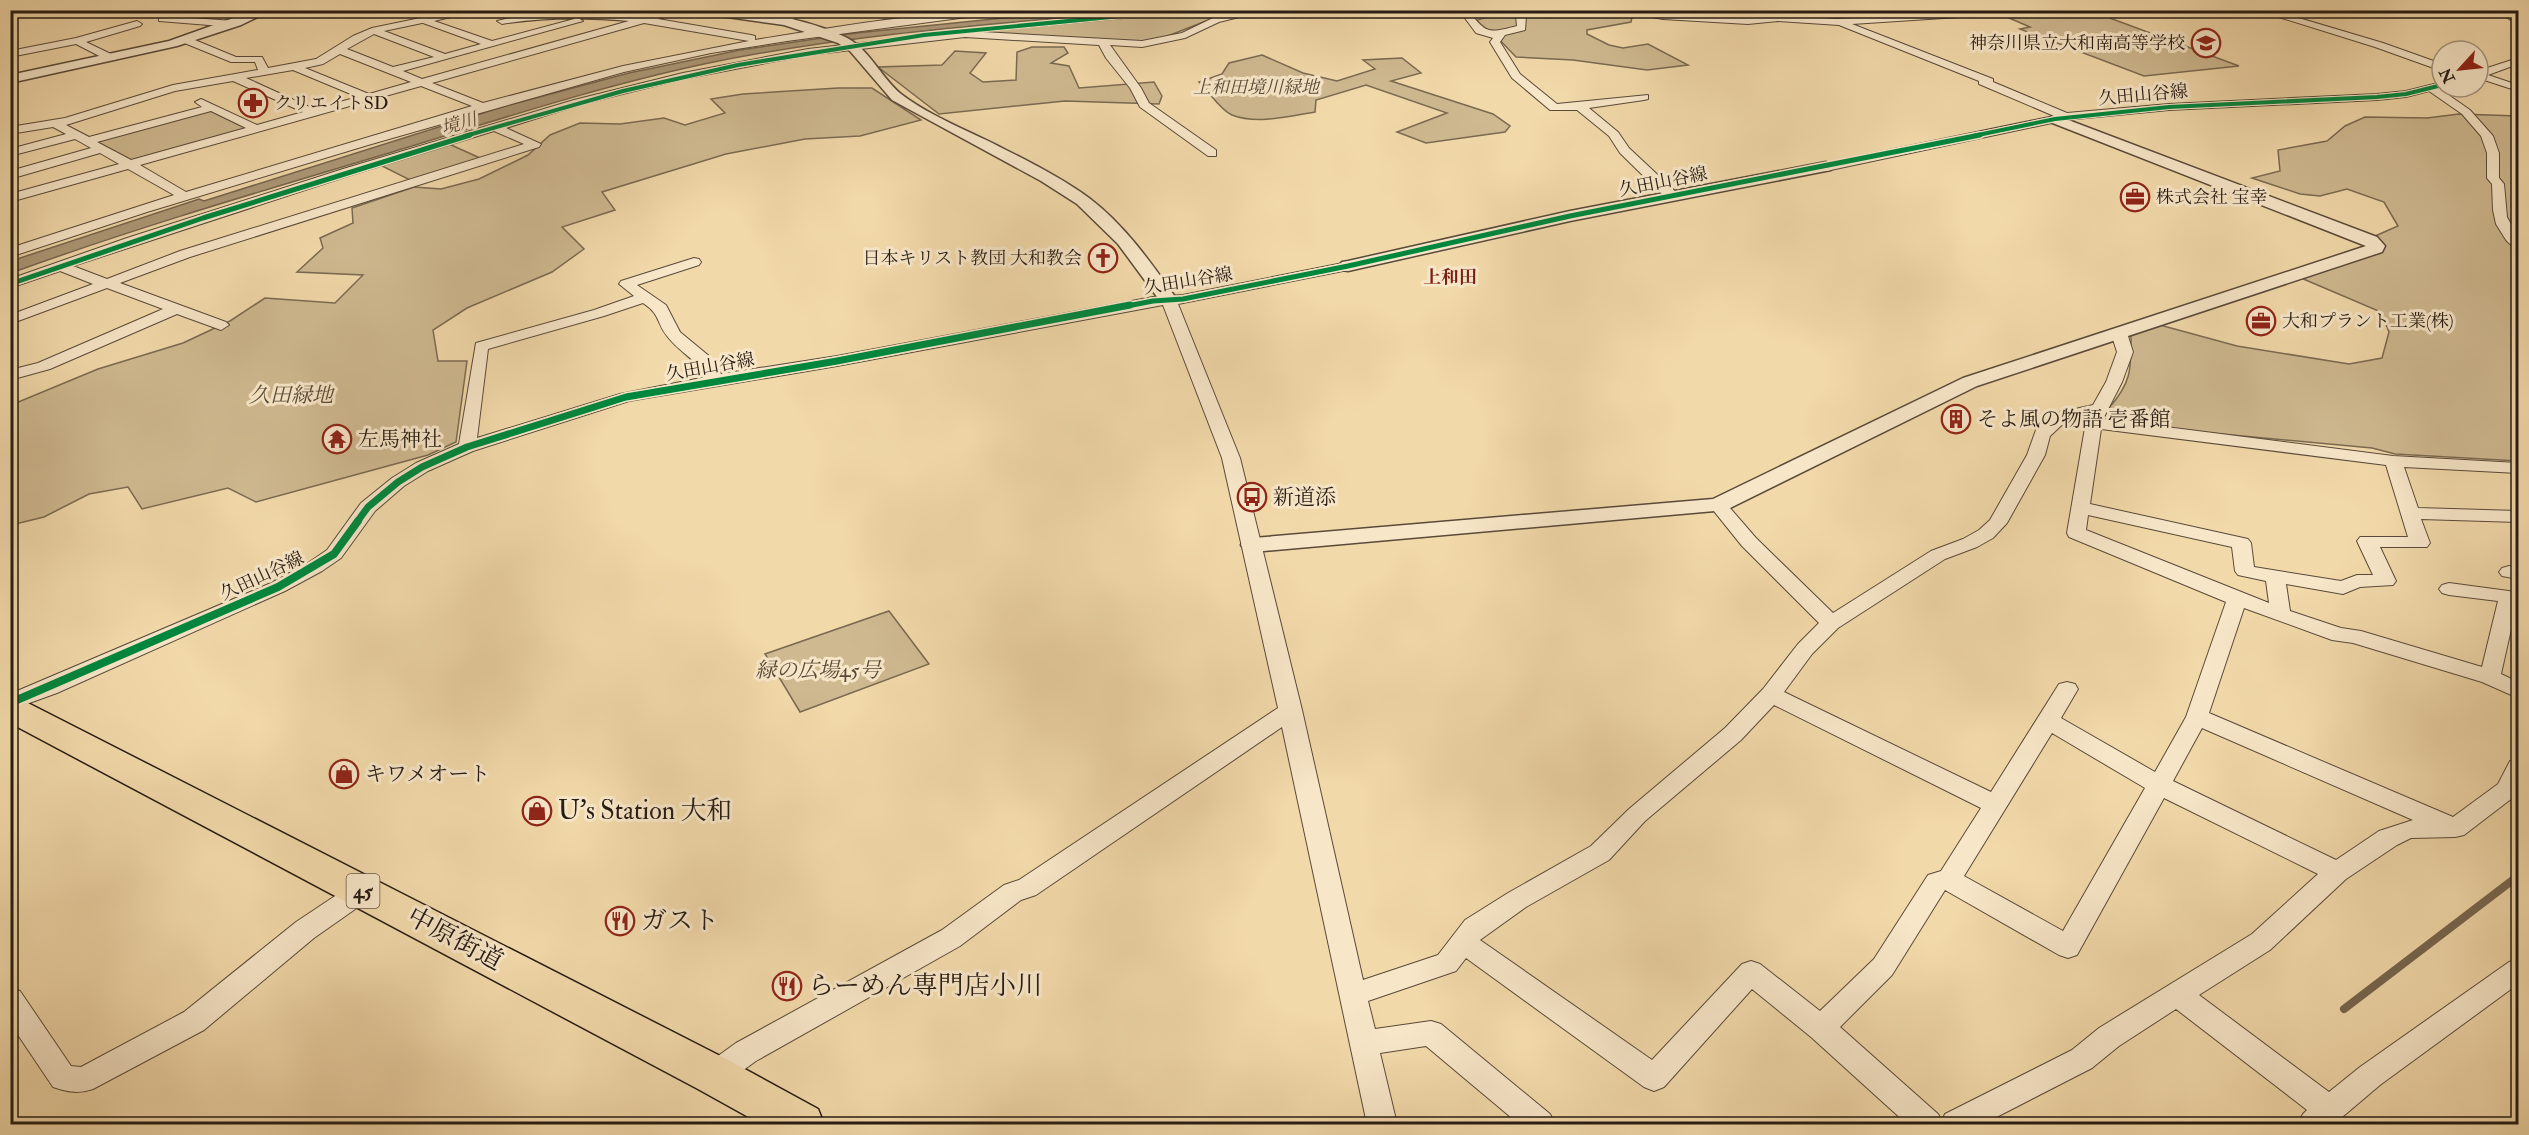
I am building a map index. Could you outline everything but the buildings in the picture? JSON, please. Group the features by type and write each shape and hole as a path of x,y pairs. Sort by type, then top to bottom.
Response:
{"main road":[{"name":"中原街道","path":"10,708 714,1075 802,1125"}],"street":[{"path":"10,79 186,40 267,10"},
{"path":"10,198 681,10"},
{"path":"706,10 781,21 823,32 852,46 874,74 897,97 1069,190 1124,239 1146,266 1169,301 1181,326 1231,458 1291,710 1382,1125"},
{"path":"10,253 185,196 602,74 766,41 925,14 1016,10"},
{"path":"10,284 143,237 370,165 578,102 683,76 765,59 852,46 965,34 1104,43 1160,42 1185,35 1216,20 1264,10"},
{"path":"1463,10 1479,31 1499,37"},
{"path":"1517,10 1521,16 1522,28 1503,32 1495,42 1516,76 1554,108 1644,98"},
{"path":"1618,10 1663,16 1748,21 1778,18 1837,22 1959,14 1975,10"},
{"path":"2260,10 2379,45 2430,64"},
{"path":"2500,10 2518,22"},
{"path":"11,130 85,117 173,88 325,60 354,39 426,15 445,17 475,11 536,32"},
{"path":"781,21 795,13"},
{"path":"495,18 537,14 594,17 766,41"},
{"path":"426,15 491,44"},
{"path":"392,71 594,17"},
{"path":"162,19 234,24"},
{"path":"1253,545 1718,505 1970,382 2365,252 2377,246 2372,241 2061,118 1983,82 1989,81 1837,22"},
{"path":"10,54 77,41 137,24"},
{"path":"375,31 444,57"},
{"path":"186,40 235,60 258,60 265,72"},
{"path":"77,41 111,58"},
{"path":"1104,43 1105,48 1125,70 1141,94 1144,105 1212,153"},
{"path":"340,50 483,107"},
{"path":"2490,71 2518,61"},
{"path":"295,67 367,98"},
{"path":"234,77 313,113"},
{"path":"2490,79 2518,88"},
{"path":"173,88 256,129"},
{"name":"久田山谷線","path":"10,703 50,688 278,587 315,567 334,554 362,513 398,482 422,467 467,447 590,406 716,380 837,361 1348,266 1672,196 1826,167 2061,118 2169,107 2377,97 2430,88"},
{"path":"2449,99 2469,114 2491,143 2493,178 2498,184 2500,219 2518,244"},
{"path":"1579,106 1614,134 1624,150 1672,196"},
{"path":"10,153 213,108"},
{"path":"55,123 185,196"},
{"path":"10,320 185,254 535,144 494,127"},
{"path":"453,140 494,157"},
{"path":"10,175 101,149"},
{"path":"370,165 412,184"},
{"path":"694,262 626,284 661,308 673,334 704,359 716,380"},
{"path":"59,266 221,325"},
{"path":"467,447 482,346 599,313 645,297"},
{"path":"10,375 44,366 176,309"},
{"path":"2119,333 2125,352 2114,382 2096,415 2076,533 2281,616 2339,635 2354,636 2490,677 2518,691"},
{"path":"1353,995 1447,963 1462,940 1474,928 1517,900 1600,853 1637,815 1733,735 1771,694 1805,649 1831,623 1938,555 1970,543 1986,534 1998,523 2036,455 2042,434 2059,418 2096,415 2393,461 2518,468"},
{"path":"2079,507 2241,543 2245,571 2343,588 2357,581 2386,581 2367,541 2420,543 2393,461"},
{"path":"1718,505 1749,542 1831,623"},
{"path":"2410,513 2518,517"},
{"path":"2275,576 2281,616"},
{"path":"2449,589 2509,596 2490,677"},
{"path":"1821,1028 1883,967 1937,882 1949,879 2068,947 2197,717 2236,599"},
{"path":"1949,879 2067,689"},
{"path":"1771,694 1995,804"},
{"path":"714,1075 746,1052 951,938 1013,892 1027,888 1291,710"},
{"path":"2197,717 2455,828"},
{"path":"2048,721 2159,785 2337,872"},
{"path":"1955,1125 2082,1059 2109,1037 2261,942 2337,872 2388,837 2409,829 2455,828 2507,790 2518,767"},
{"path":"10,999 63,1078 83,1080 194,1021 305,930 362,891"},
{"path":"1462,940 1654,1078 1751,972 1821,1028 1928,1125"},
{"path":"2177,994 2322,1118 2370,1076 2518,970"},
{"path":"1365,1043 1431,1033 1540,1125"}],"green space":[{"path":"1202,11 1254,11 1206,21 1160,39 1141,42 974,32"},
{"path":"1570,11 1601,11 1632,17 1631,22 1587,30 1587,34 1609,45 1623,48 1648,44 1688,65 1647,70 1573,60 1516,57 1495,35 1474,21 1507,13 1547,18"},
{"path":"1993,11 2091,11 2239,66 2144,76 2020,29 2030,27"},
{"path":"1032,47 1064,47 1068,53 1051,63 1069,66 1079,88 1154,82 1162,96 1159,104 1065,101 939,114 878,67 942,65 955,51 986,53 970,73 983,82 1016,80 1017,52"},
{"name":"上和田境川緑地","path":"1262,55 1303,73 1337,81 1375,69 1363,60 1402,58 1421,73 1391,81 1493,114 1510,126 1505,132 1426,143 1397,132 1447,113 1366,85 1316,100 1315,112 1263,120 1242,118 1223,109 1199,82 1222,74 1229,63"},
{"name":"久田緑地","path":"872,88 921,120 860,136 805,139 726,154 602,192 615,210 562,227 584,249 552,272 467,308 433,330 438,361 467,361 456,442 428,455 256,502 228,488 142,509 128,487 89,494 44,517 11,525 11,405 98,369 183,343 230,321 265,298 335,303 363,275 297,272 323,248 320,238 353,223 352,208 414,187 441,189 479,179 528,155 550,135 580,123 620,124 664,118 685,125 725,113 711,99 743,94"},
{"path":"209,110 248,129 128,162 91,142"},
{"path":"2459,114 2518,116 2518,461 2395,454 2372,448 2113,424 2109,408 2117,399 2129,374 2131,335 2160,325 2237,346 2349,364 2382,358 2389,332 2381,312 2301,278 2380,252 2373,237 2398,226 2384,202 2347,189 2320,196 2300,194 2252,178 2280,171 2278,150 2327,141 2345,126 2365,117 2427,118"},
{"path":"449,144 480,158 412,181 380,165"},
{"name":"緑の広場45号","path":"889,611 929,664 800,712 765,654"}],"water":[{"name":"境川","path":"1073,11 1139,11 866,37 758,54 664,73 546,105 246,196 11,273 11,261 199,199 204,201 502,107 629,73 740,50 856,33"}],"waterway":[{"path":"2344,1009 2518,876"}],"cycle path":[{"path":"10,284 203,218 454,139 567,106 680,77 795,55 854,48 861,44 924,35 1183,10"},
{"path":"10,703 278,587 315,567 334,554 368,507 398,482 422,467 467,447 626,397 837,361 1153,301 1183,299 1348,266 1570,216 1826,167 2055,119 2169,107 2377,97 2406,94 2430,88"}],"place":[{"name":"神奈川県立大和南高等学校","path":"2206,43"},
{"name":"クリエイトSD","path":"253,103"},
{"name":"株式会社 宝幸","path":"2135,197"},
{"name":"日本キリスト教団 大和教会","path":"1103,258"},
{"name":"大和プラント工業(株)","path":"2261,321"},
{"name":"そよ風の物語 壱番館","path":"1956,419"},
{"name":"左馬神社","path":"337,439"},
{"name":"新道添","path":"1252,497"},
{"name":"キワメオート","path":"344,774"},
{"name":"U’s Station 大和","path":"537,811"},
{"name":"ガスト","path":"620,921"},
{"name":"らーめん専門店小川","path":"787,986"}],"district":[{"name":"上和田","path":"1450,277"}]}
